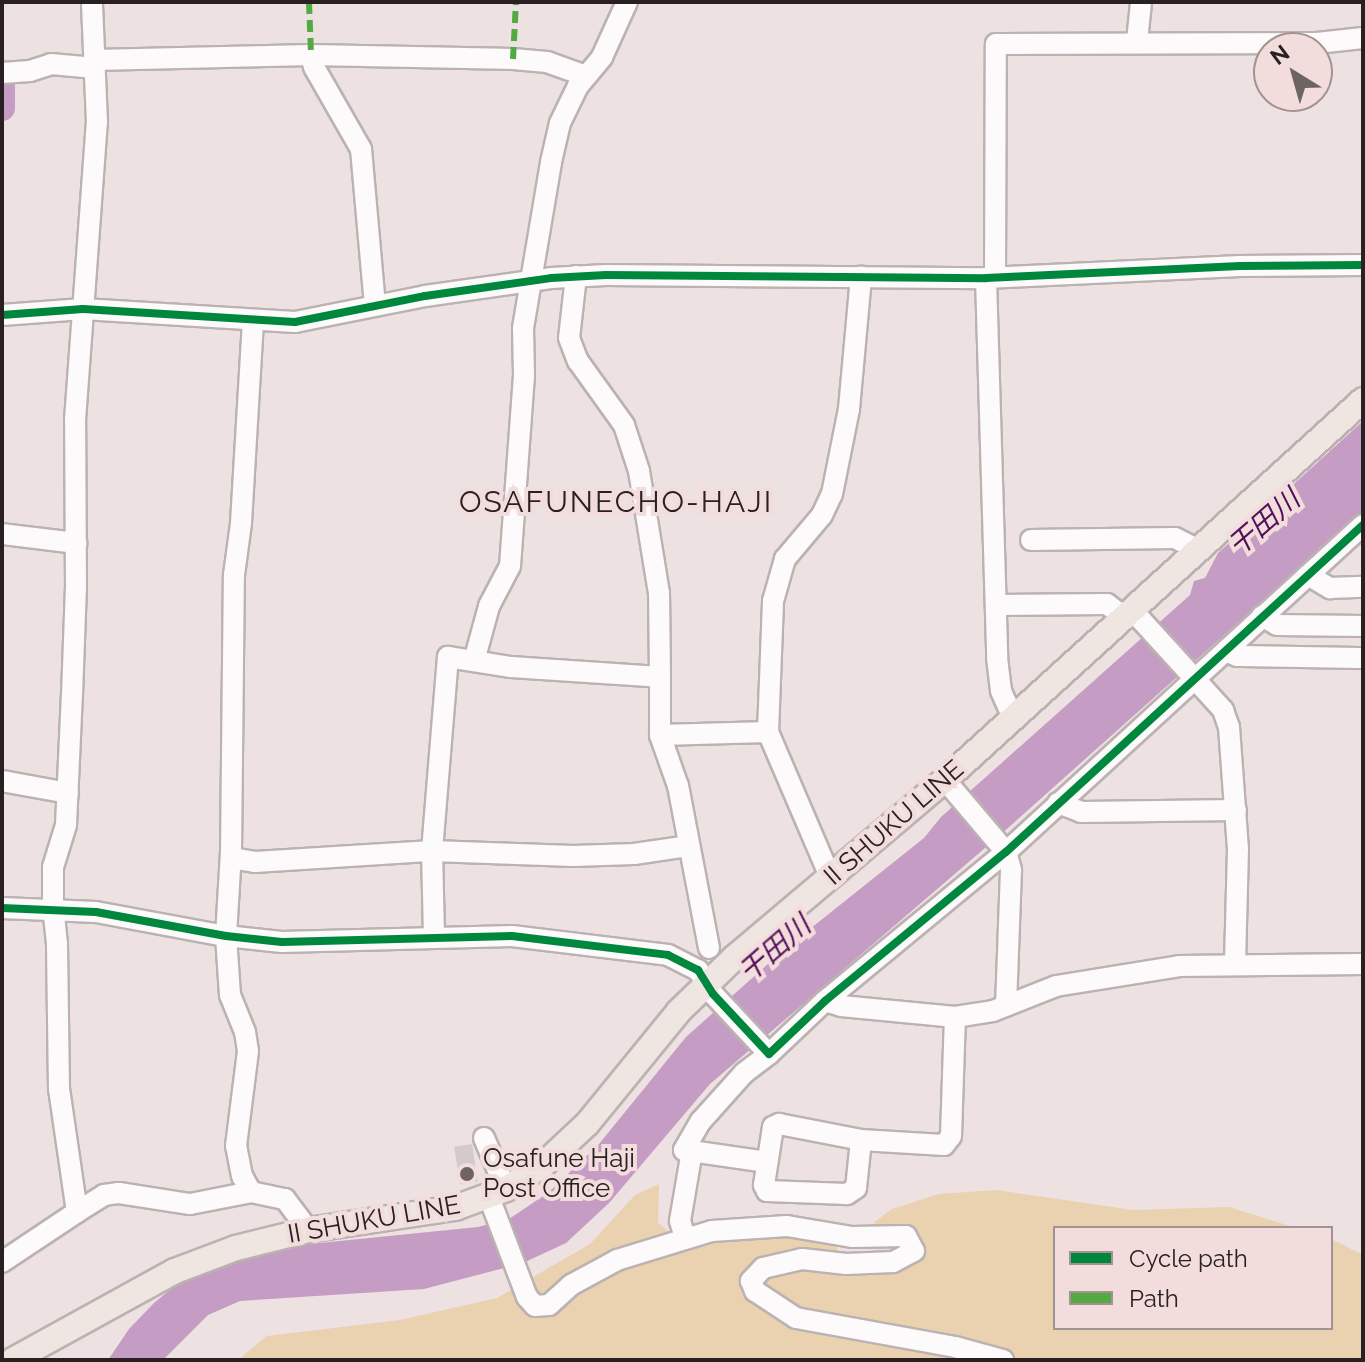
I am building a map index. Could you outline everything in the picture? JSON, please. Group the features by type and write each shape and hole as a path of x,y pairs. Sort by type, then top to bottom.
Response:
{"main road":[{"name":"II SHUKU LINE","path":"13,1360 175,1271 236,1248 308,1230 455,1208 498,1193 543,1165 587,1124 679,1011 711,988 830,877 949,785 1013,718 1134,617 1200,551 1363,400"}],"street":[{"path":"77,1212 59,1089 53,867 66,825 68,793 76,543 75,420 97,123 92,2"},
{"path":"474,661 489,606 510,566 524,375 523,328 560,123 586,76 602,57 627,2"},
{"path":"1137,41 1141,2"},
{"path":"1013,718 1001,691 996,605 991,278 996,44 1137,41 1317,43 1363,38"},
{"path":"311,55 314,67 361,149 375,305"},
{"path":"2,73 30,71 51,64 311,55 547,62 586,76"},
{"path":"2,315 83,309 295,322 375,305 576,276 991,278 1240,266 1363,265"},
{"path":"576,276 569,338 578,361 624,425 639,471 659,593 660,735 678,786 709,948"},
{"path":"830,877 768,732 773,601 785,559 822,515 832,494 849,409 861,277"},
{"path":"251,1192 242,1176 236,1146 248,1051 245,1032 230,995 226,936 231,858 234,575 241,523 253,321"},
{"path":"767,1162 684,1150 701,1121 766,1051 1058,803 1363,525"},
{"path":"2,534 76,543"},
{"path":"1031,540 1175,538 1200,551"},
{"path":"1308,575 1330,588 1363,587"},
{"path":"996,605 1107,604 1134,617 1223,710 1229,727 1236,810 1235,964"},
{"path":"1262,616 1277,625 1363,626"},
{"path":"1226,651 1237,656 1363,658"},
{"path":"434,937 432,851 448,657 550,670 660,677"},
{"path":"660,735 768,732"},
{"path":"2,781 68,793"},
{"path":"949,785 1003,848 1011,870 1006,1006"},
{"path":"1058,803 1081,812 1236,810"},
{"path":"231,858 255,862 432,851 573,856 634,854 689,846"},
{"path":"2,908 53,908 282,942 512,936 668,955 683,959 766,1051"},
{"path":"825,1001 841,1006 955,1017 1006,1006 1056,986 1179,966 1363,964"},
{"path":"861,1140 856,1188 847,1194 767,1191 764,1185 773,1127 779,1124 861,1140 944,1145 951,1136 955,1017"},
{"path":"484,1138 498,1193 497,1220 527,1297 535,1306 549,1305 571,1285 617,1260 685,1238 730,1229 787,1226 852,1237 906,1236 914,1251 911,1256 893,1262 872,1265 802,1259 763,1268 751,1281 755,1291 796,1318 955,1347 1003,1360"},
{"path":"685,1238 680,1221 692,1151"},
{"path":"2,1262 104,1195 119,1193 190,1204 251,1192 285,1199 308,1230"}],"shaded area":[{"path":"659,1184 658,1223 679,1240 808,1236 836,1245 844,1268 915,1258 903,1228 873,1223 892,1209 939,1194 996,1190 1133,1210 1229,1207 1290,1226 1053,1226 1053,1330 1333,1330 1333,1240 1363,1255 1363,1360 238,1360 267,1336 400,1320 497,1298 590,1244 635,1195"}],"water":[{"name":"干田川","path":"1363,421 1363,511 999,836 710,1084 609,1203 566,1243 523,1263 424,1289 240,1301 208,1315 163,1360 108,1360 129,1329 154,1303 183,1279 201,1271 290,1246 478,1227 509,1219 549,1192 599,1144 686,1037 786,948 924,838 941,817 1190,595 1194,581 1205,578 1218,553"}],"building":[{"path":"472,1144 478,1182 460,1184 454,1147"}],"waterway":[{"path":"2,83 2,108"}],"marked path":[{"path":"309,2 311,55"},
{"path":"513,59 516,2"}],"cycle path":[{"path":"2,315 83,309 295,322 425,296 551,278 606,275 986,278 1240,266 1363,265"},
{"path":"2,908 96,912 226,936 282,942 512,936 668,955 698,970 713,994 769,1054 825,1001 1006,852 1363,525"}],"place":[{"name":"Osafune Haji Post Office","path":"467,1174"}],"district":[{"name":"OSAFUNECHO-HAJI","path":"616,502"}]}
